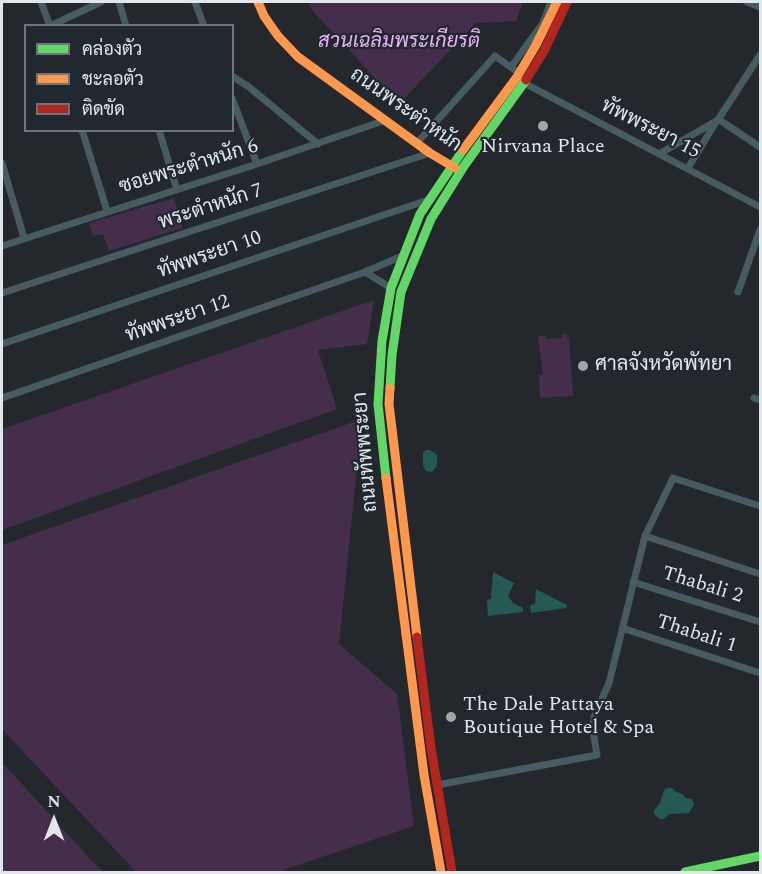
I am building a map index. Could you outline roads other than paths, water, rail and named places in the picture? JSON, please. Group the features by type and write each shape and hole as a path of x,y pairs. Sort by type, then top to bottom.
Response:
{"main road":[{"name":"ถนนพระตำหนัก","path":"258,2 264,16 278,36 298,57 430,153 460,171"},
{"name":"ถนนทัพพระยา","path":"438,872 378,404 380,354 391,288 420,214 515,70 536,45 557,2"},
{"name":"ถนนทัพพระยา","path":"452,873 437,785 401,516 389,404 392,355 401,292 431,219 460,171 524,83 544,51 567,2"},
{"path":"420,214 426,214 431,219"},
{"path":"382,341 394,343"},
{"path":"380,354 392,355"},
{"path":"391,518 401,516"},
{"path":"685,873 760,856"},
{"path":"715,873 760,862"}],"street":[{"path":"42,2 49,24"},
{"path":"54,24 101,2"},
{"path":"119,2 125,24"},
{"path":"195,2 203,24"},
{"path":"417,143 495,56 515,70 543,23 551,2"},
{"path":"747,2 760,7"},
{"path":"688,168 760,55"},
{"path":"234,77 318,144"},
{"name":"ทัพพระยา 15","path":"524,83 760,207"},
{"path":"234,103 257,164"},
{"path":"718,119 760,147"},
{"path":"659,154 718,119"},
{"name":"ซอยพระตำหนัก 6","path":"2,246 386,120"},
{"path":"83,132 107,211"},
{"path":"160,132 177,190"},
{"name":"พระตำหนัก 7","path":"2,293 430,153"},
{"path":"2,163 24,238"},
{"name":"ทัพพระยา 10","path":"2,344 428,200"},
{"path":"738,292 760,230"},
{"name":"ทัพพระยา 12","path":"2,398 365,272 402,256"},
{"path":"365,272 391,288"},
{"path":"437,785 597,755 593,731 594,717 609,683 645,536 673,478 760,506"},
{"path":"645,536 760,574"},
{"name":"Thabali 2","path":"633,582 760,622"},
{"name":"Thabali 1","path":"622,628 760,673"}],"place":[{"name":"Nirvana Place","path":"543,126"},
{"name":"ศาลจังหวัดพัทยา","path":"583,366"},
{"name":"The Dale Pattaya Boutique Hotel & Spa","path":"451,717"}],"park label":[{"name":"สวนเฉลิมพระเกียรติ","path":"399,43"}]}
